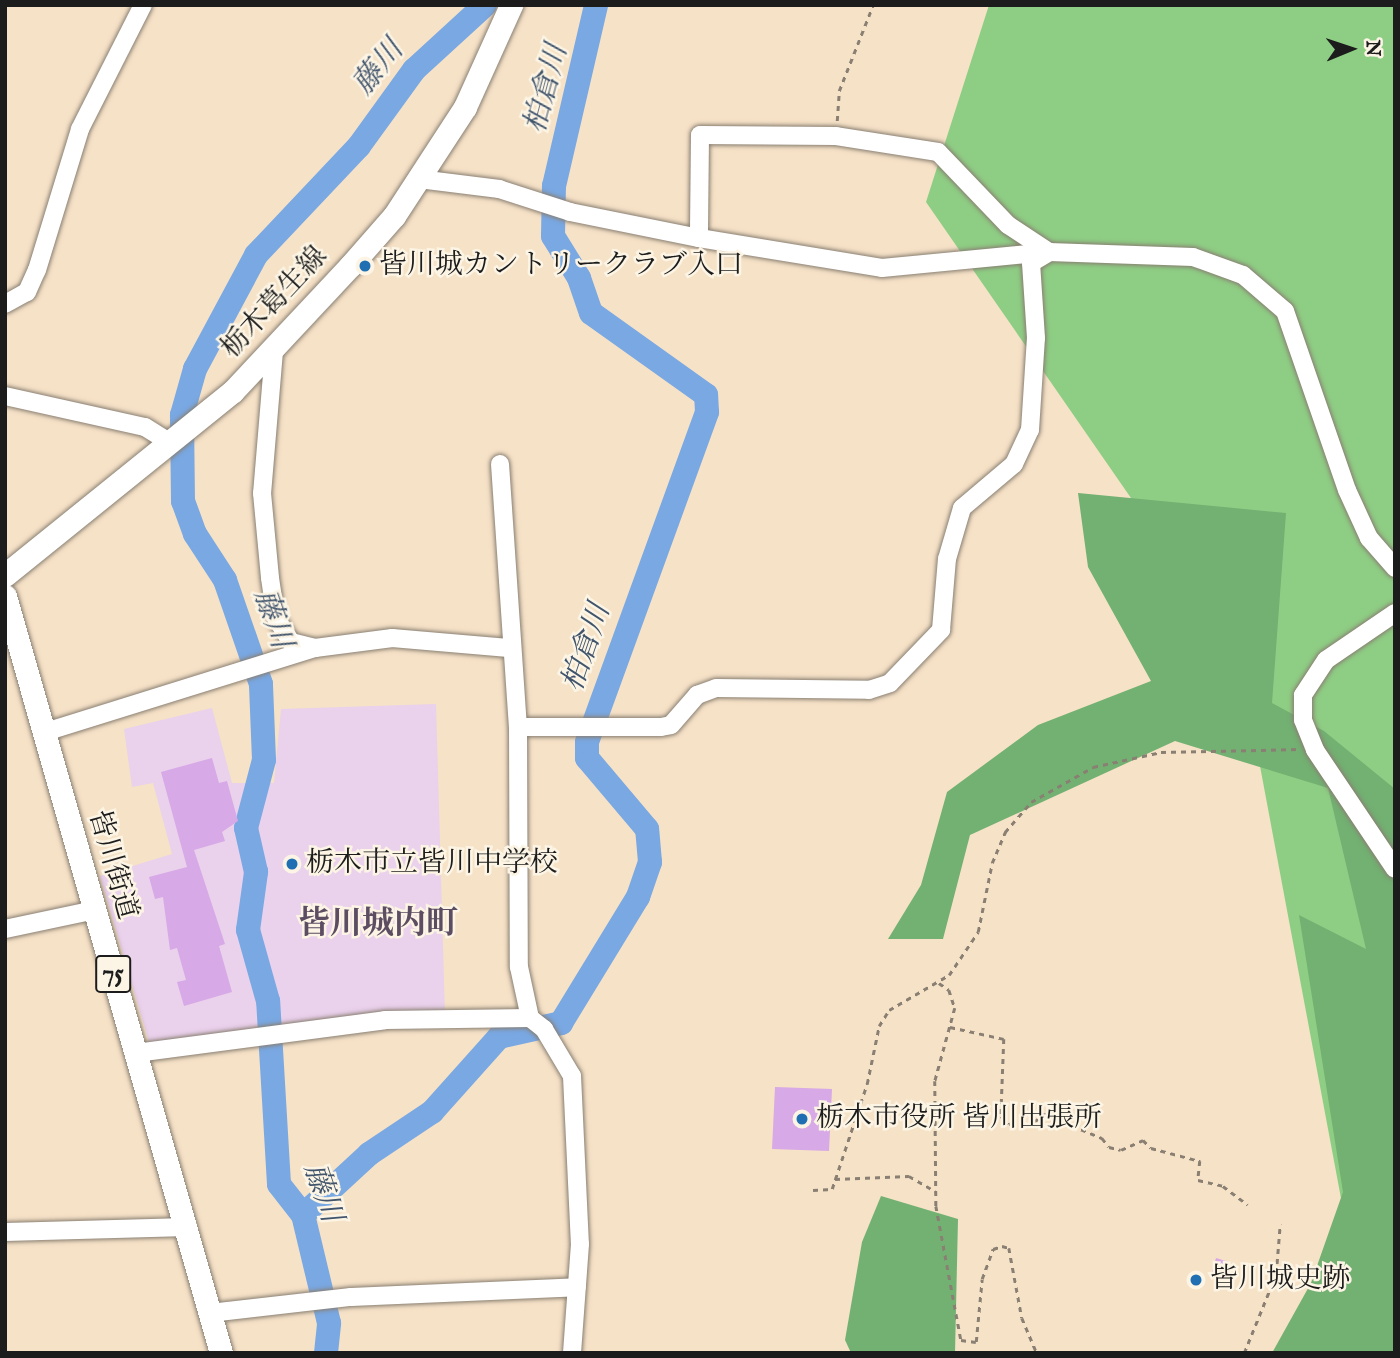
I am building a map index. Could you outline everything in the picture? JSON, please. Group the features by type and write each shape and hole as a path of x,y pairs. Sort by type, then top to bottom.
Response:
{"main road":[{"name":"栃木葛生線","path":"5,575 172,442 274,351 419,179 492,57 511,5"},
{"name":"皆川街道","path":"5,596 42,733 188,1227 221,1353"}],"street":[{"path":"5,304 27,292 37,270 80,129 142,5"},
{"path":"699,238 700,135 836,136 938,152 1009,225 1049,252"},
{"path":"419,179 543,201 570,212 699,238 882,268 1049,252 1194,257 1243,275 1285,311 1347,490 1369,538 1395,568"},
{"path":"517,727 601,730 671,725 697,695 716,688 869,690 890,683 941,630 955,521 1014,464 1030,430 1036,338 1031,262 1049,252"},
{"path":"274,351 262,493 270,578 276,618 291,642 315,648"},
{"path":"5,396 145,428 172,442"},
{"path":"500,464 509,648 517,727 519,967 530,1018 572,1076 577,1287 572,1353"},
{"path":"1395,613 1342,647 1311,680 1303,720 1315,751 1395,869"},
{"path":"42,733 257,669 315,648 392,638 509,648"},
{"path":"5,929 95,910"},
{"path":"136,1053 386,1020 530,1018"},
{"path":"5,1232 188,1227"},
{"path":"210,1312 388,1294 577,1287"}],"path":[{"path":"836,136 839,92 873,5"},
{"path":"813,1190 832,1189 867,1084 879,1026 889,1010 939,982 978,932 1005,832 1051,787 1093,767 1161,752 1315,751"},
{"path":"939,982 949,990 955,1008 934,1082 935,1191 961,1340 976,1342 982,1279 993,1249 1009,1248 1022,1318 1037,1353"},
{"path":"950,1027 1004,1039 1001,1116 1009,1124 1034,1122 1044,1114 1102,1138 1108,1147 1121,1150 1143,1140 1151,1148 1200,1161 1198,1180 1223,1186 1248,1205"},
{"path":"835,1180 909,1176 935,1191"},
{"path":"1244,1353 1276,1273 1280,1224"}],"shaded area":[{"name":"栃木市立皆川中学校","path":"436,704 445,1016 149,1042 100,876 172,854 153,783 132,787 124,729 212,708 232,783 274,783 281,709"}],"green space":[{"path":"989,5 1395,5 1395,1353 1370,1353 1239,654 926,202"},
{"path":"1078,493 1286,513 1272,703 1324,731 1395,789 1395,1353 1272,1353 1311,1283 1343,1192 1299,915 1366,949 1328,788 1175,741 970,835 943,939 888,939 921,885 947,792 1038,725 1151,681 1088,567"},
{"path":"881,1196 958,1219 955,1353 851,1353 845,1340 862,1242"}],"building":[{"path":"212,758 219,783 227,781 238,821 222,832 225,841 194,850 225,944 219,946 232,992 184,1006 177,982 186,980 177,948 170,950 163,897 155,899 149,877 187,867 161,772"},
{"name":"栃木市役所 皆川出張所","path":"775,1087 832,1089 829,1151 772,1149"},
{"path":"1216,1258 1229,1262 1225,1276 1212,1272"}],"waterway":[{"name":"藤川","path":"326,1353 329,1323 303,1215 279,1184 268,1001 248,930 256,872 246,828 264,760 261,684 225,580 195,534 183,501 182,415 195,369 256,255 359,146 414,70 485,5"},
{"name":"柏倉川","path":"303,1215 369,1154 432,1112 499,1037 561,1023 638,897 650,862 647,829 587,758 587,742 707,412 706,395 591,313 579,278 553,236 554,186 596,5"}],"place":[{"name":"皆川城カントリークラブ入口","path":"365,266"},
{"name":"栃木市立皆川中学校","path":"292,864"},
{"name":"栃木市役所 皆川出張所","path":"802,1119"},
{"name":"皆川城史跡","path":"1196,1280"}],"district":[{"name":"皆川城内町","path":"378,925"}]}
